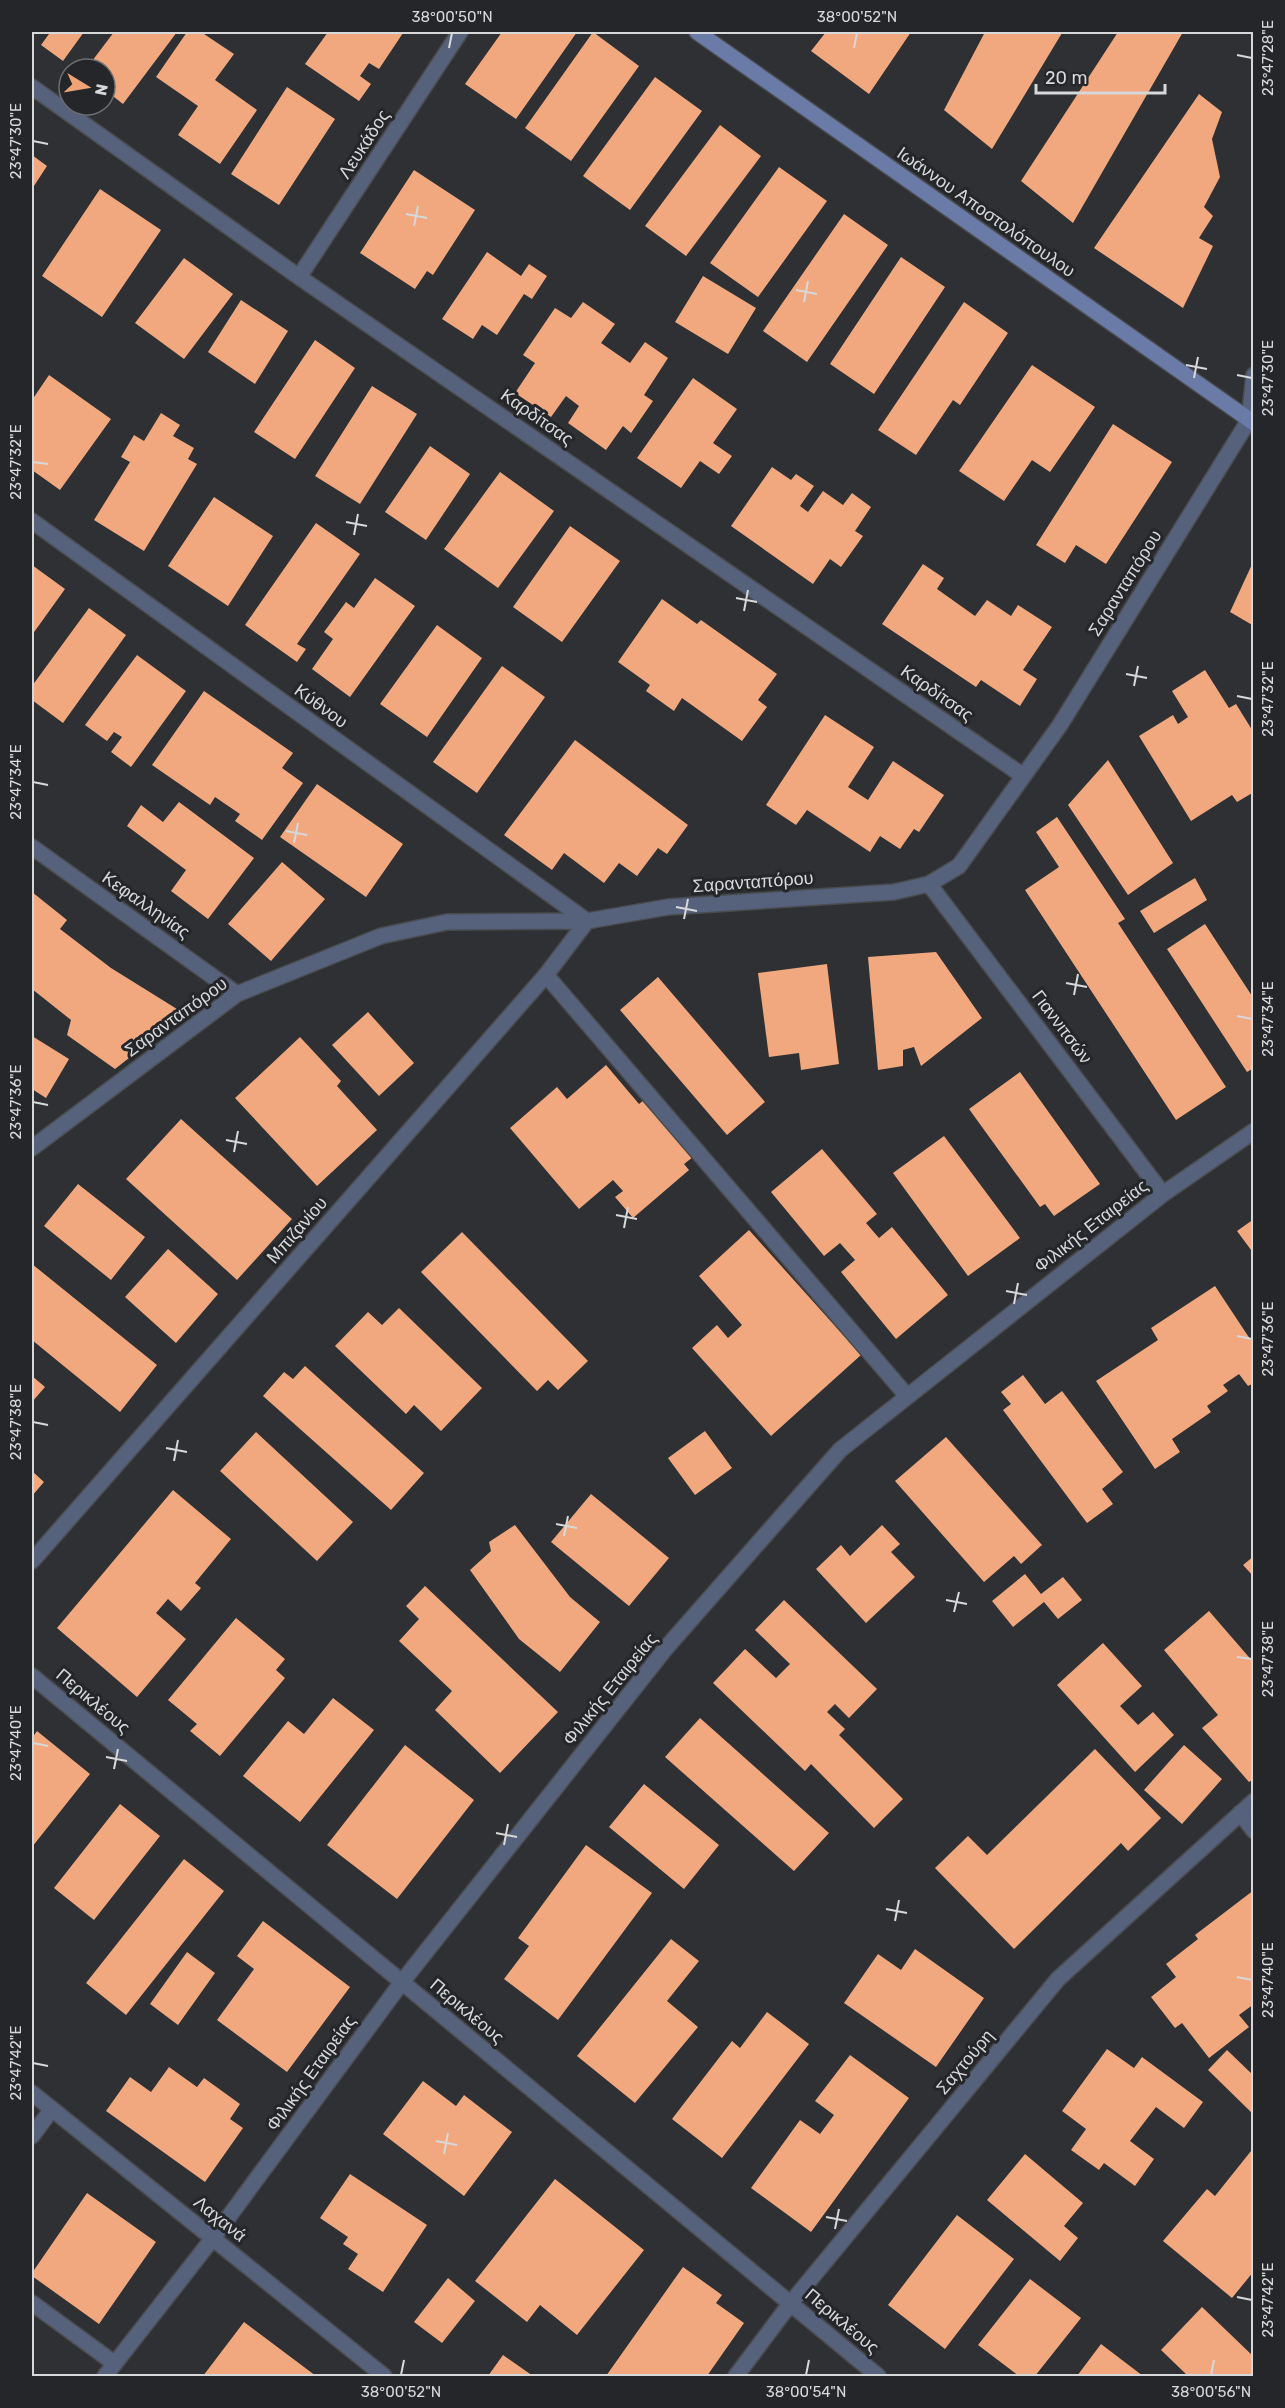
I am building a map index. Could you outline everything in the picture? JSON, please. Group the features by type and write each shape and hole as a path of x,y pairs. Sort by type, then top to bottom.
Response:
{"street":[{"name":"Λευκάδος","path":"299,278 460,32"},
{"name":"Ιωάννου Αποστολόπουλου","path":"697,32 1251,422"},
{"name":"Καρδίτσας","path":"32,87 299,278 1022,776"},
{"name":"Σαρανταπόρου","path":"34,1142 237,994 381,936 447,922 587,921 668,907 894,892 929,884 959,866 1060,725 1251,422 1254,375"},
{"name":"Κύθνου","path":"32,521 587,921"},
{"name":"Κεφαλληνίας","path":"32,848 237,994"},
{"name":"Γιαννιτσών","path":"929,884 1162,1194"},
{"name":"Μπιζανίου","path":"32,1561 546,975 587,921"},
{"path":"546,975 907,1396"},
{"name":"Φιλικής Εταιρείας","path":"105,2376 213,2238 402,1982 666,1648 840,1450 1162,1194 1254,1131"},
{"name":"Περικλέους","path":"32,1676 878,2376"},
{"name":"Σαχτούρη","path":"736,2376 790,2304 1058,1979 1254,1801"},
{"path":"1240,1813 1254,1831"},
{"name":"Λαχανά","path":"32,2093 384,2376"},
{"path":"32,2136 52,2109"},
{"path":"32,2303 114,2364"}],"building":[{"path":"45,32 84,32 66,57 58,57 41,45 49,34"},
{"path":"114,32 177,32 123,104 117,99 117,57 95,57"},
{"path":"187,32 201,32 234,54 215,80 257,110 220,164 178,135 198,106 156,77"},
{"path":"328,32 403,33 379,69 369,63 360,76 371,84 359,101 305,64"},
{"path":"502,32 577,32 516,119 465,84"},
{"path":"593,32 639,66 571,161 525,128"},
{"path":"826,32 911,32 869,94 811,51"},
{"path":"985,32 1062,33 992,149 944,110"},
{"path":"1118,32 1183,32 1073,223 1021,181"},
{"path":"655,77 702,111 630,210 583,176"},
{"path":"287,87 335,119 279,205 231,174"},
{"path":"1199,94 1222,112 1212,139 1220,177 1204,207 1213,216 1199,238 1213,246 1183,308 1094,248"},
{"path":"720,125 761,156 686,256 645,226"},
{"path":"32,155 47,166 32,189"},
{"path":"779,167 827,201 758,297 710,263"},
{"path":"414,170 475,210 433,275 427,271 415,289 360,253"},
{"path":"100,189 161,230 102,317 42,276"},
{"path":"844,214 888,245 807,362 763,331"},
{"path":"487,252 521,276 529,264 547,276 532,299 524,294 497,335 482,325 473,339 442,319"},
{"path":"901,257 945,287 874,394 830,364"},
{"path":"184,258 233,294 184,359 135,323"},
{"path":"703,276 756,308 728,354 675,322"},
{"path":"241,300 288,331 255,384 208,352"},
{"path":"583,302 615,324 601,343 630,363 645,342 668,358 644,395 653,401 631,433 623,426 606,450 568,423 579,406 566,396 551,417 515,393 535,363 523,355 555,308 571,318"},
{"path":"964,302 1008,333 960,405 953,400 916,455 878,430"},
{"path":"315,340 355,368 295,459 254,432"},
{"path":"1032,365 1095,407 1050,472 1032,460 1004,501 959,471"},
{"path":"49,375 111,419 60,490 32,470 32,400"},
{"path":"693,378 737,409 713,443 732,456 719,474 700,461 681,488 637,458"},
{"path":"372,386 417,414 360,504 315,476"},
{"path":"161,413 180,425 173,436 194,448 188,459 197,464 144,551 94,520 130,462 121,457 134,435 144,441"},
{"path":"1113,424 1172,462 1106,564 1076,545 1065,563 1036,545"},
{"path":"430,446 470,474 426,540 385,512"},
{"path":"772,467 791,480 796,474 814,486 800,506 808,512 823,491 843,505 852,493 871,507 855,531 863,536 841,567 830,559 813,584 731,526"},
{"path":"500,472 554,511 498,588 444,549"},
{"path":"214,497 273,536 228,606 168,566"},
{"path":"316,523 360,554 297,644 306,649 297,662 245,625"},
{"path":"570,526 620,561 562,642 513,607"},
{"path":"1254,560 1254,626 1230,612"},
{"path":"923,564 944,578 937,589 975,616 987,600 1011,616 1018,605 1052,627 1023,670 1037,679 1020,706 981,680 976,687 882,624"},
{"path":"32,565 65,589 32,635"},
{"path":"375,578 415,606 350,697 312,669 333,639 324,632 346,602 354,608"},
{"path":"662,599 697,624 701,620 777,674 758,700 767,707 742,741 682,698 674,711 646,691 650,685 618,662"},
{"path":"89,608 126,635 63,723 32,700 32,686"},
{"path":"437,625 482,658 427,737 380,704"},
{"path":"137,655 186,691 131,767 111,752 122,737 114,732 107,741 85,725"},
{"path":"502,666 545,697 477,793 433,762"},
{"path":"1205,670 1229,708 1236,704 1254,733 1254,792 1237,802 1232,795 1191,821 1139,736 1173,715 1178,724 1188,717 1172,691"},
{"path":"204,691 293,753 282,768 303,783 262,840 235,821 240,814 215,797 210,805 152,765"},
{"path":"825,715 874,747 848,787 868,800 893,761 944,795 919,832 914,829 900,849 880,836 870,852 807,810 796,825 766,805"},
{"path":"575,740 688,825 667,854 658,848 637,876 619,863 604,883 564,853 552,870 504,835"},
{"path":"1108,760 1173,863 1128,895 1068,805"},
{"path":"317,784 403,844 366,897 280,837"},
{"path":"179,802 254,858 208,919 171,891 186,870 127,826 141,805 163,822"},
{"path":"1057,817 1125,919 1118,923 1226,1087 1176,1120 1025,890 1059,867 1036,832"},
{"path":"282,862 325,899 271,961 228,924"},
{"path":"1195,878 1207,900 1154,933 1140,911"},
{"path":"32,892 67,920 60,929 111,968 185,1014 115,1069 67,1035 71,1020 32,989"},
{"path":"1205,924 1254,999 1254,1068 1247,1072 1167,949"},
{"path":"936,952 982,1018 921,1066 914,1047 903,1050 903,1066 878,1070 868,957"},
{"path":"827,964 839,1064 801,1070 799,1053 769,1057 758,973"},
{"path":"658,977 765,1102 727,1135 620,1010"},
{"path":"368,1012 414,1063 379,1096 332,1045"},
{"path":"32,1036 69,1059 46,1098 32,1089"},
{"path":"300,1037 341,1081 337,1086 377,1130 317,1186 235,1098"},
{"path":"606,1065 639,1104 644,1100 693,1157 684,1164 689,1170 633,1218 615,1197 623,1191 613,1180 579,1209 510,1128 557,1087 567,1099"},
{"path":"1020,1072 1100,1184 1054,1216 1045,1204 1040,1207 969,1109"},
{"path":"181,1119 292,1219 237,1280 126,1179"},
{"path":"944,1136 1020,1238 968,1276 893,1173"},
{"path":"822,1149 877,1214 866,1223 879,1238 892,1227 948,1295 896,1339 841,1272 855,1260 840,1243 824,1256 771,1192"},
{"path":"78,1184 145,1237 111,1280 44,1226"},
{"path":"1254,1219 1254,1254 1237,1231"},
{"path":"749,1230 861,1355 771,1436 692,1348 717,1325 728,1338 742,1325 699,1276"},
{"path":"462,1232 588,1361 558,1390 548,1380 537,1391 421,1272"},
{"path":"168,1249 218,1294 176,1343 125,1297"},
{"path":"32,1264 157,1365 120,1412 32,1340"},
{"path":"1215,1286 1254,1345 1254,1383 1248,1386 1239,1374 1223,1385 1228,1391 1207,1406 1211,1412 1172,1439 1180,1452 1155,1469 1096,1381 1158,1340 1151,1328"},
{"path":"399,1308 482,1388 441,1431 414,1405 406,1414 335,1346 368,1312 382,1325"},
{"path":"305,1366 424,1473 391,1510 263,1396 284,1372 293,1379"},
{"path":"1023,1375 1045,1404 1062,1391 1123,1472 1102,1489 1113,1504 1087,1523 1003,1410 1011,1404 1001,1392"},
{"path":"32,1376 45,1387 32,1402"},
{"path":"705,1431 732,1468 695,1495 668,1458"},
{"path":"256,1432 353,1522 317,1561 220,1471"},
{"path":"946,1437 1042,1545 1021,1564 1014,1556 984,1582 895,1481"},
{"path":"32,1471 44,1482 32,1496"},
{"path":"173,1490 231,1539 195,1583 201,1588 181,1611 168,1599 156,1613 186,1639 137,1697 57,1628"},
{"path":"591,1494 669,1558 629,1606 551,1542"},
{"path":"515,1525 570,1597 600,1622 560,1672 519,1639 470,1570 491,1551 489,1542"},
{"path":"882,1525 900,1544 891,1552 915,1577 866,1623 816,1569 841,1545 850,1556"},
{"path":"1254,1556 1254,1577 1243,1565"},
{"path":"1025,1574 1041,1594 1063,1577 1082,1600 1058,1619 1044,1602 1013,1627 992,1601"},
{"path":"425,1586 558,1712 500,1773 435,1710 452,1691 399,1641 419,1619 406,1606"},
{"path":"784,1600 877,1689 849,1718 835,1704 827,1712 845,1729 839,1735 903,1799 874,1828 811,1764 805,1771 713,1683 745,1649 776,1678 790,1664 755,1630"},
{"path":"1209,1611 1254,1663 1254,1779 1249,1782 1202,1728 1218,1715 1164,1650"},
{"path":"236,1618 285,1659 276,1670 285,1678 220,1756 190,1731 197,1724 168,1700"},
{"path":"1103,1643 1142,1686 1120,1706 1138,1725 1153,1712 1174,1735 1135,1772 1057,1685"},
{"path":"333,1698 374,1730 300,1822 243,1776 288,1721 304,1734"},
{"path":"700,1718 829,1833 794,1871 665,1757"},
{"path":"37,1731 90,1774 32,1847 32,1738"},
{"path":"405,1745 474,1800 397,1899 327,1845"},
{"path":"1184,1745 1222,1779 1182,1824 1144,1790"},
{"path":"1095,1749 1161,1818 1128,1851 1121,1843 1014,1949 935,1868 968,1836 987,1855"},
{"path":"644,1784 719,1845 684,1889 609,1827"},
{"path":"120,1804 160,1836 94,1920 54,1888"},
{"path":"586,1845 652,1893 558,2020 504,1979 529,1946 518,1938"},
{"path":"184,1859 224,1891 126,2015 86,1983"},
{"path":"1254,1890 1254,2004 1239,2015 1249,2027 1209,2058 1182,2023 1175,2028 1151,1997 1176,1977 1166,1964 1198,1939 1195,1935"},
{"path":"263,1921 350,1987 287,2072 217,2020 254,1969 237,1956"},
{"path":"671,1939 699,1961 667,2001 698,2027 635,2103 577,2056"},
{"path":"915,1949 984,1998 936,2067 844,2003 878,1954 901,1970"},
{"path":"187,1952 215,1973 178,2025 150,2004"},
{"path":"767,2012 809,2044 722,2158 672,2119 732,2041 740,2048"},
{"path":"1107,2049 1134,2068 1142,2057 1203,2102 1184,2128 1156,2107 1130,2141 1154,2159 1135,2186 1104,2163 1099,2170 1071,2150 1086,2129 1062,2111"},
{"path":"1227,2050 1254,2076 1254,2115 1208,2070"},
{"path":"850,2055 909,2098 811,2232 751,2188 800,2120 820,2134 834,2115 815,2101"},
{"path":"169,2067 197,2087 204,2078 240,2104 230,2119 243,2128 205,2182 106,2111 130,2077 151,2092"},
{"path":"423,2081 456,2106 464,2095 512,2132 464,2196 383,2134"},
{"path":"1251,2151 1254,2153 1254,2271 1232,2298 1163,2241 1207,2189 1215,2196"},
{"path":"1025,2154 1083,2203 1064,2226 1078,2238 1060,2261 987,2200"},
{"path":"350,2174 427,2225 383,2292 348,2269 358,2254 343,2244 348,2237 320,2218"},
{"path":"555,2179 644,2250 577,2335 540,2305 527,2322 475,2281"},
{"path":"87,2193 156,2242 99,2324 32,2276"},
{"path":"957,2215 1014,2259 945,2349 888,2305"},
{"path":"683,2267 722,2295 716,2303 744,2323 707,2376 606,2376"},
{"path":"448,2278 475,2301 442,2343 414,2322"},
{"path":"1030,2279 1081,2318 1035,2376 1019,2376 978,2345"},
{"path":"1202,2307 1254,2357 1254,2376 1188,2376 1161,2350"},
{"path":"244,2322 316,2376 203,2376"},
{"path":"1101,2344 1143,2376 1077,2376"},
{"path":"503,2355 533,2376 488,2376"}]}
